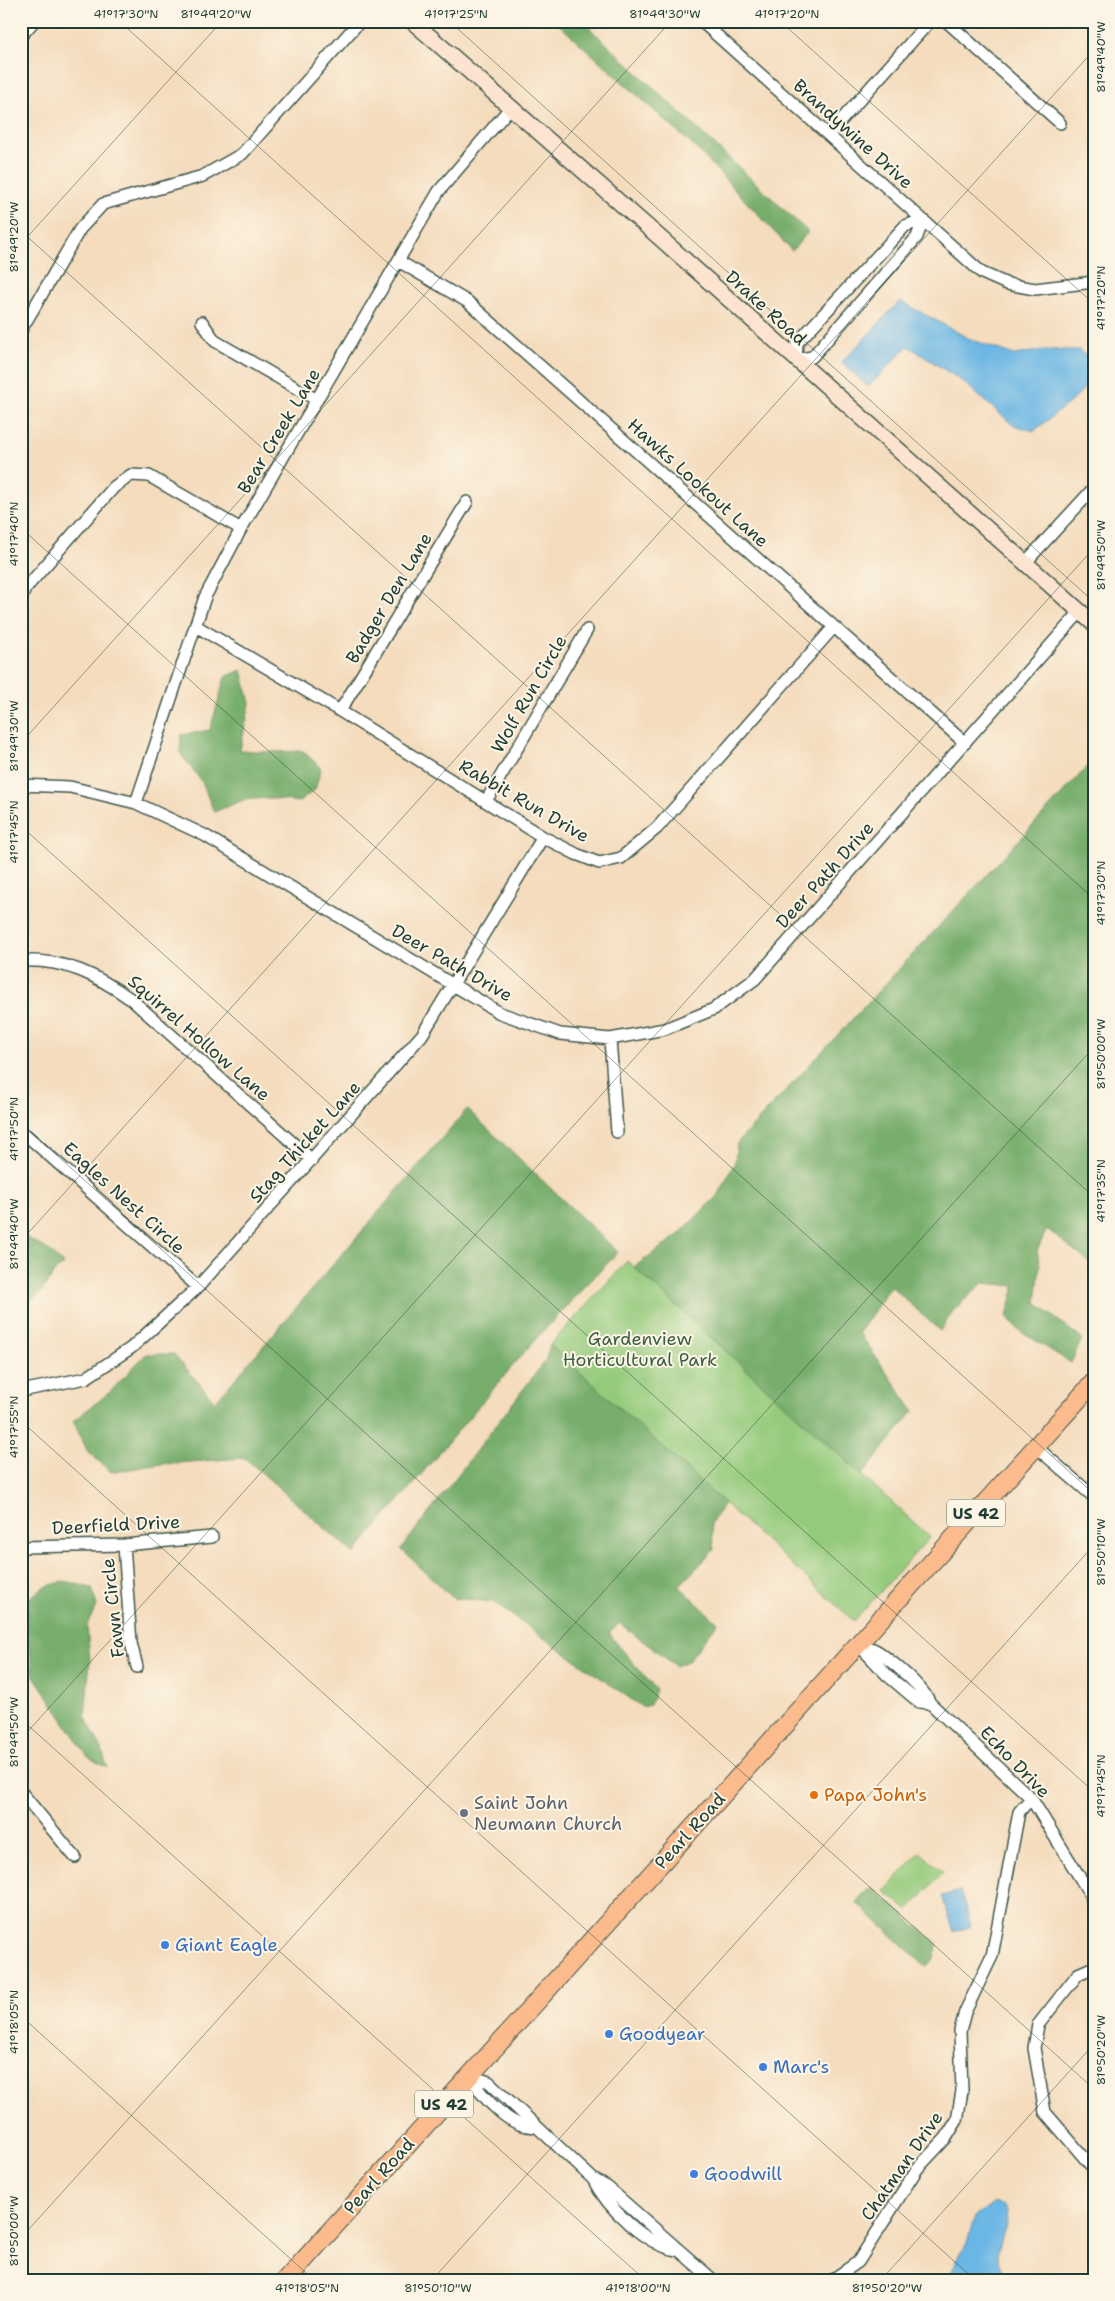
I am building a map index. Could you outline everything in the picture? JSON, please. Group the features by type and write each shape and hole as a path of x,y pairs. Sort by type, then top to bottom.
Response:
{"main road":[{"name":"Pearl Road","path":"286,2280 1094,1382"}],"street":[{"path":"21,36 34,21"},
{"path":"21,330 80,229 103,204 203,176 242,154 360,21"},
{"name":"Drake Road","path":"412,21 1094,624"},
{"name":"Brandywine Drive","path":"700,21 982,273 1007,284 1035,289 1094,282"},
{"path":"828,135 930,21"},
{"path":"946,21 1060,123"},
{"name":"Bear Creek Lane","path":"136,803 205,597 241,529 400,262 439,191 510,108"},
{"path":"923,220 917,237 812,357 796,360 797,343 905,226 923,220"},
{"name":"Hawks Lookout Lane","path":"400,262 468,302 965,743"},
{"path":"202,322 215,342 317,400"},
{"path":"21,599 25,589 114,487 131,475 149,476 241,529"},
{"path":"1025,563 1094,488"},
{"name":"Badger Den Lane","path":"340,711 467,502"},
{"name":"Deer Path Drive","path":"21,785 70,787 136,803 204,835 453,987 500,1013 560,1034 610,1039 665,1029 714,1009 755,980 1080,612"},
{"name":"Rabbit Run Drive","path":"196,626 340,711 543,837 598,863 621,858 658,828 834,628"},
{"name":"Wolf Run Circle","path":"486,801 587,630"},
{"name":"Stag Thicket Lane","path":"21,1390 86,1378 131,1348 198,1287 422,1034 453,987 543,837"},
{"name":"Squirrel Hollow Lane","path":"21,961 54,962 103,979 132,1000 312,1160"},
{"path":"610,1039 617,1132"},
{"name":"Eagles Nest Circle","path":"26,1134 198,1287"},
{"path":"1035,1446 1094,1497"},
{"name":"Deerfield Drive","path":"21,1547 124,1545 212,1537"},
{"name":"Fawn Circle","path":"124,1545 131,1642 137,1667"},
{"name":"Echo Drive","path":"858,1644 871,1660 918,1702 930,1703 1031,1798 1093,1897"},
{"path":"21,1792 75,1856"},
{"name":"Chatman Drive","path":"832,2280 858,2262 917,2169 946,2138 957,2120 962,2091 960,2032 965,2012 992,1956 1019,1812 1031,1798"},
{"path":"1094,1967 1078,1974 1038,2025 1034,2048 1045,2112 1091,2169 1094,2169"},
{"path":"470,2076 479,2093 511,2119 528,2128 536,2126 593,2179 602,2196 633,2226 654,2242 668,2249 681,2251 713,2280"}],"green space":[{"path":"555,21 582,21 808,232 792,251 700,152"},
{"path":"242,670 250,703 240,750 266,752 303,751 321,768 315,790 299,802 267,798 243,800 214,812 202,782 180,753 181,735 210,730 225,677"},
{"path":"1089,765 1094,770 1094,1266 1047,1229 1037,1251 1040,1265 1036,1303 1082,1339 1071,1363 1017,1329 1007,1316 1015,1286 983,1283 953,1311 940,1331 891,1286 859,1333 914,1411 862,1475 634,1267 677,1236 719,1194 735,1162 737,1143"},
{"path":"467,1109 618,1252 532,1343 354,1554 245,1458 162,1464 111,1472 88,1452 73,1421 110,1392 146,1354 174,1354 215,1402"},
{"path":"21,1234 50,1251 64,1265 56,1270 41,1293 21,1308"},
{"name":"Gardenview Horticultural Park","path":"627,1261 930,1537 854,1621 550,1345"},
{"path":"550,1345 724,1503 711,1524 714,1550 679,1586 718,1623 688,1661 676,1666 619,1623 609,1634 656,1690 650,1705 642,1707 493,1602 453,1598 401,1549 545,1361"},
{"path":"64,1581 92,1588 97,1606 87,1625 90,1661 85,1716 102,1749 107,1768 88,1757 34,1676 29,1643 21,1626 21,1616 30,1598 42,1588"},
{"path":"920,1852 943,1872 908,1911 885,1891"},
{"path":"873,1888 938,1944 934,1958 926,1967 857,1903 866,1891"}],"water":[{"path":"900,301 970,339 1014,355 1044,350 1079,350 1088,357 1088,384 1074,399 1034,431 1013,425 962,381 908,346 868,387 842,362"},
{"path":"960,1891 971,1926 954,1932 942,1896"},
{"path":"994,2202 1004,2206 1008,2213 997,2256 1007,2280 946,2280 966,2245 975,2217"}],"place":[{"name":"Papa John's","path":"814,1795"},
{"name":"Saint John Neumann Church","path":"464,1813"},
{"name":"Giant Eagle","path":"165,1945"},
{"name":"Goodyear","path":"609,2034"},
{"name":"Marc's","path":"763,2067"},
{"name":"Goodwill","path":"694,2174"}]}
